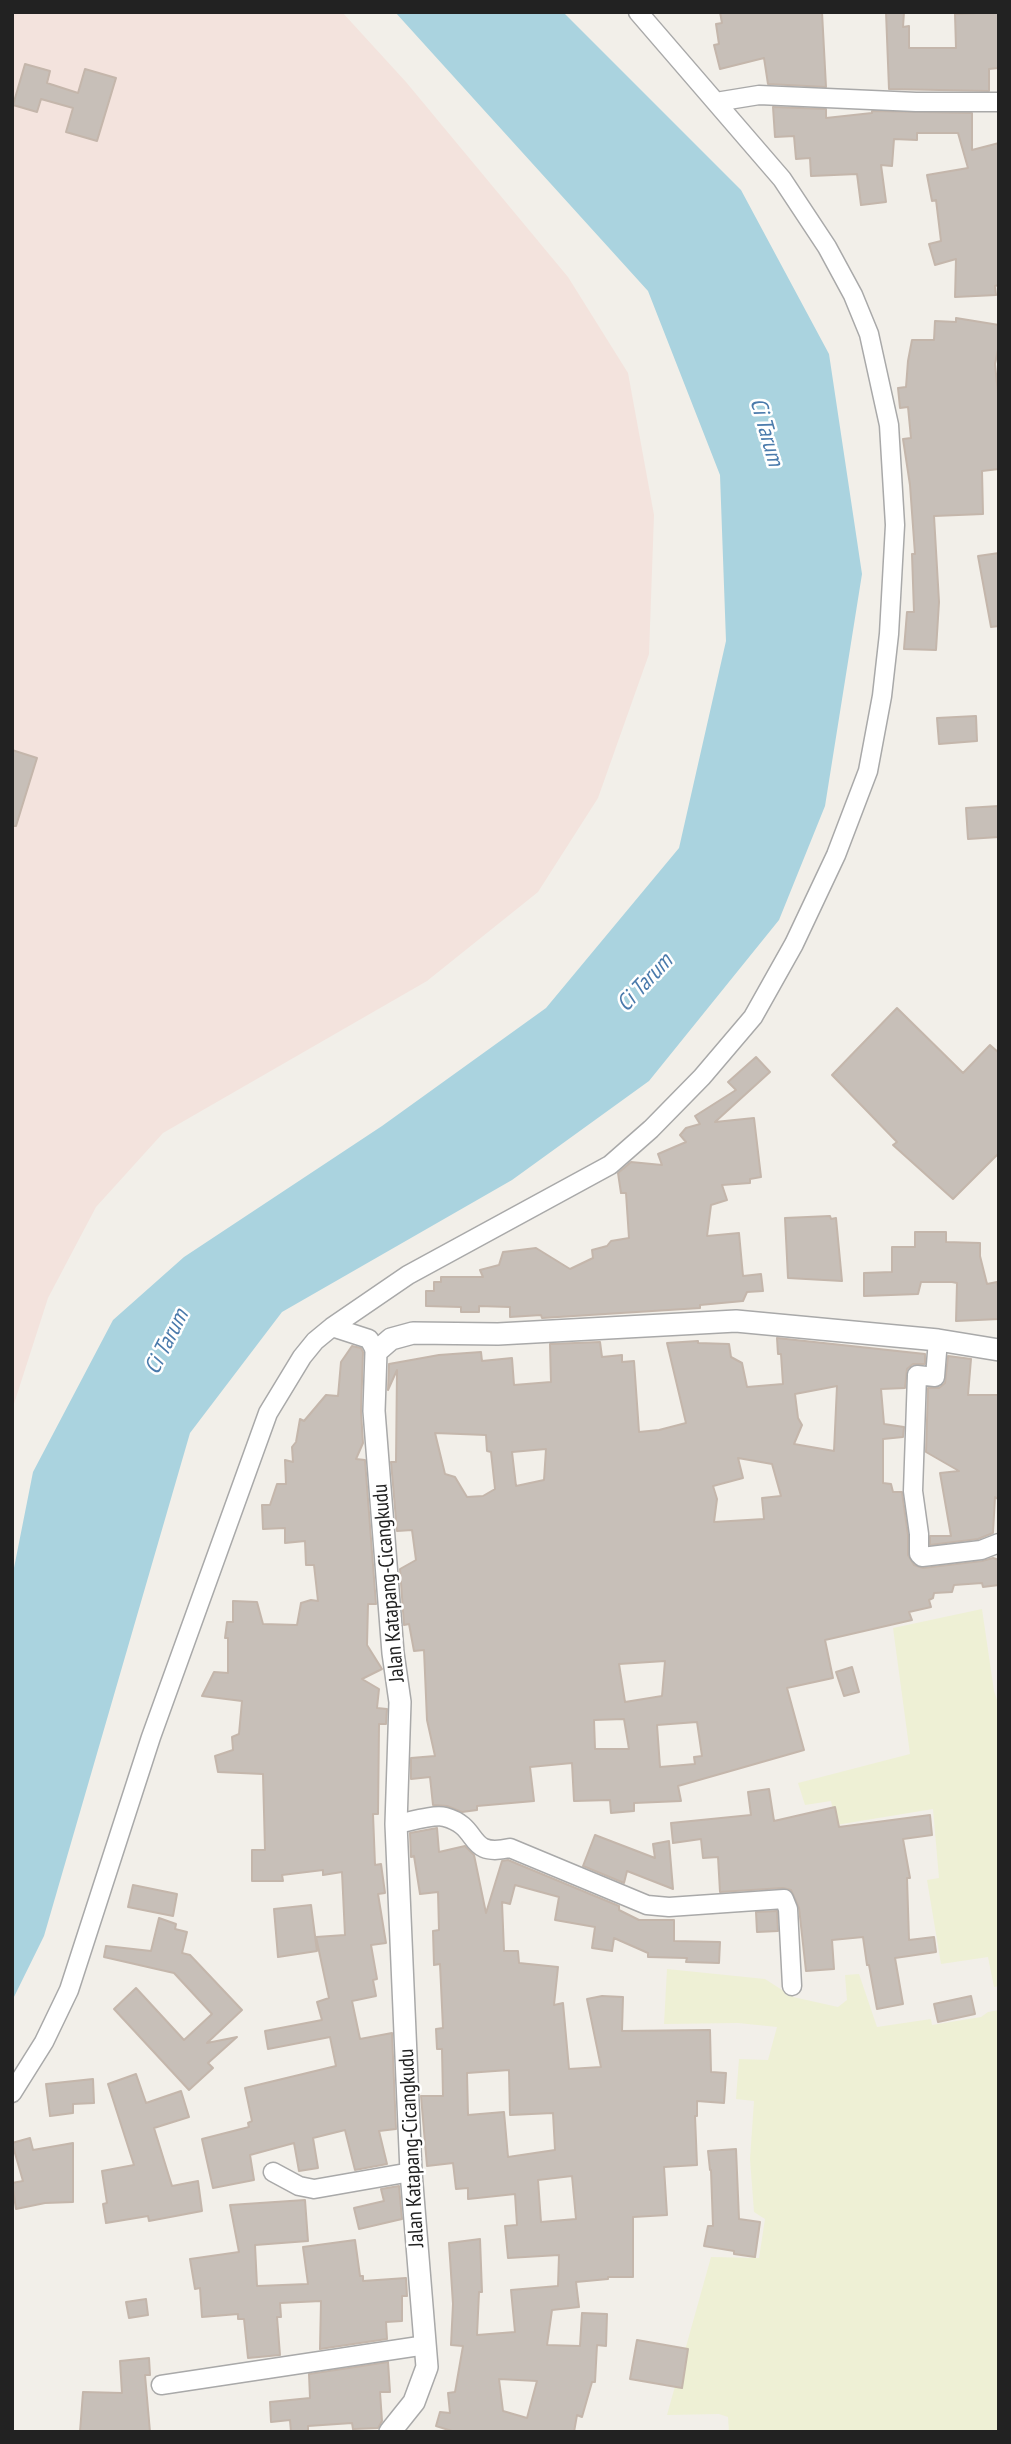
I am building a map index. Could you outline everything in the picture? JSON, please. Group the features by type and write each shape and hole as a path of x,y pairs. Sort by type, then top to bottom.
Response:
{"street":[{"path":"12,2093 44,2042 69,1990 151,1737 268,1413 302,1357 315,1341 332,1327 408,1275 610,1165 651,1129 702,1077 753,1017 794,944 836,855 869,771 883,696 895,524 885,401 869,334 853,295 827,247 782,179 638,12"},
{"path":"716,102 759,95 916,102 999,102"},
{"path":"332,1327 369,1339 376,1352 391,1339 412,1333 498,1334 736,1321 938,1340 999,1350"},
{"path":"938,1340 935,1377 917,1376 913,1507 919,1534 919,1554 922,1557 981,1550 999,1543"},
{"name":"Jalan Katapang-Cicangkudu","path":"376,1352 374,1411 393,1653 400,1702 396,1824 411,2172 426,2345 426,2367 414,2402 390,2432"},
{"path":"396,1824 443,1816 464,1825 481,1847 491,1852 510,1848 647,1905 669,1908 784,1899 789,1921 792,1986"},
{"path":"273,2172 299,2186 314,2189 411,2172"},
{"path":"161,2385 426,2345"}],"shaded area":[{"path":"12,12 342,12 406,82 568,277 628,373 654,515 649,654 598,798 538,892 427,981 163,1133 96,1207 48,1298 12,1410"}],"green space":[{"path":"982,1609 994,1691 999,1706 999,1986 994,1987 988,1957 941,1964 927,1880 939,1878 933,1809 836,1825 831,1801 805,1805 798,1783 910,1754 893,1628"},
{"path":"667,1969 765,1979 793,1997 838,2007 847,2000 845,1975 859,1974 877,2027 931,2019 932,2025 981,2017 988,2012 999,2010 999,2432 729,2432 728,2417 719,2414 667,2415 711,2257 759,2258 765,2219 754,2212 750,2159 754,2101 736,2099 739,2059 768,2060 777,2027 738,2023 664,2024"}],"water":[{"name":"Ci Tarum","path":"395,12 563,12 741,190 829,354 862,574 825,806 779,920 649,1081 512,1180 282,1312 190,1433 44,1936 12,2001 12,1578 33,1472 113,1320 184,1257 382,1126 546,1008 679,848 726,641 720,475 648,291"}],"building":[{"path":"720,12 822,12 826,87 768,84 764,58 720,69 714,45 719,44 716,24 722,23"},
{"path":"886,12 904,12 903,27 909,26 909,48 956,48 955,14 999,12 999,68 989,69 989,91 889,89"},
{"path":"25,64 50,71 47,83 78,93 85,69 116,78 97,141 66,132 73,108 41,99 37,112 13,105"},
{"path":"773,107 826,109 826,118 872,111 972,113 972,150 999,143 999,285 995,286 996,295 955,297 956,259 935,265 929,244 941,241 936,200 932,201 927,175 968,168 958,133 917,133 917,140 894,139 892,166 881,165 886,202 861,205 857,174 811,176 810,158 796,159 794,136 775,137"},
{"path":"956,318 999,325 995,364 999,402 999,469 982,471 983,514 934,516 939,602 936,650 904,649 907,612 914,612 912,554 915,554 910,485 903,439 911,438 908,407 900,408 898,388 906,387 912,340 934,340 935,321 956,322"},
{"path":"999,553 999,626 991,627 978,556"},
{"path":"976,716 977,741 939,744 937,718"},
{"path":"12,750 37,758 16,826 12,826"},
{"path":"999,806 999,837 968,839 966,808"},
{"path":"897,1008 963,1073 990,1045 999,1053 999,1153 953,1199 893,1145 897,1142 832,1075"},
{"path":"756,1057 770,1072 715,1122 754,1118 761,1177 750,1179 750,1183 722,1185 727,1200 711,1205 707,1236 739,1233 743,1276 761,1274 763,1291 747,1292 743,1301 700,1305 700,1308 542,1318 541,1315 510,1317 510,1307 479,1306 479,1312 461,1312 461,1307 426,1306 426,1291 434,1291 434,1282 441,1282 441,1277 483,1277 480,1270 499,1265 503,1252 536,1248 570,1269 593,1258 592,1250 607,1246 611,1241 629,1238 626,1193 621,1193 618,1173 631,1162 662,1165 658,1154 686,1142 680,1135 686,1128 700,1124 695,1116 736,1090 728,1082"},
{"path":"830,1216 831,1219 836,1218 842,1281 788,1278 785,1218"},
{"path":"915,1232 946,1232 946,1242 980,1243 980,1256 987,1284 997,1282 999,1319 956,1321 957,1283 952,1282 921,1282 918,1294 864,1296 864,1273 892,1272 892,1247 915,1247"},
{"path":"777,1338 925,1354 925,1364 913,1364 907,1369 905,1388 881,1389 884,1424 904,1427 903,1437 883,1439 883,1483 891,1484 893,1492 902,1492 908,1555 914,1565 923,1568 993,1558 999,1560 999,1585 954,1585 952,1592 934,1593 929,1600 931,1607 909,1612 912,1620 825,1640 833,1678 787,1688 804,1750 678,1786 681,1801 634,1803 634,1811 611,1813 610,1800 574,1801 572,1763 530,1767 534,1801 477,1806 477,1810 462,1812 447,1806 433,1805 430,1777 411,1779 411,1758 435,1756 427,1720 424,1650 414,1651 409,1624 404,1625 400,1569 416,1560 412,1530 397,1531 391,1462 396,1462 397,1370 388,1390 389,1364 439,1355 481,1352 482,1361 512,1358 514,1385 551,1382 550,1344 600,1342 602,1357 622,1355 622,1362 634,1361 639,1432 686,1423 667,1343 698,1341 729,1344 731,1357 742,1363 747,1387 783,1384 781,1354 778,1354","holes":["837,1386 834,1451 794,1444 802,1425 798,1418 795,1394","435,1433 486,1435 487,1451 491,1452 495,1489 483,1496 467,1497 455,1477 445,1474","546,1449 544,1480 516,1486 512,1452","738,1458 772,1464 781,1496 762,1498 764,1519 714,1522 717,1499 713,1486 743,1478","665,1661 662,1696 625,1702 619,1664","624,1719 629,1749 595,1749 594,1720","697,1722 702,1756 694,1757 695,1764 660,1767 657,1725"]},
{"path":"352,1346 361,1348 363,1352 363,1443 356,1459 365,1460 376,1604 368,1604 367,1645 382,1669 362,1679 379,1689 377,1708 387,1709 386,1724 379,1724 378,1814 373,1814 375,1865 381,1864 385,1893 378,1894 386,1943 371,1945 377,1979 373,1980 376,1996 352,2001 360,2039 392,2033 396,2129 379,2131 387,2164 355,2170 345,2130 313,2138 318,2168 299,2171 294,2143 250,2155 254,2180 213,2188 202,2139 249,2127 248,2123 252,2121 245,2088 336,2066 330,2037 268,2049 265,2031 322,2020 317,2002 329,1998 316,1937 345,1935 342,1872 323,1875 323,1870 282,1875 283,1881 252,1881 252,1850 265,1850 263,1774 218,1772 215,1756 233,1750 232,1737 239,1734 242,1701 202,1696 214,1672 228,1673 228,1638 225,1638 227,1622 233,1622 233,1601 257,1602 263,1624 297,1625 301,1603 318,1601 314,1565 306,1565 305,1541 285,1543 285,1528 263,1529 262,1505 270,1505 277,1484 286,1484 285,1460 293,1462 292,1447 296,1442 300,1419 304,1421 326,1395 338,1396 341,1362"},
{"path":"948,1356 971,1359 968,1395 999,1395 999,1500 995,1497 993,1533 978,1539 930,1545 930,1536 951,1536 940,1473 959,1471 926,1452 928,1388 939,1388 945,1383"},
{"path":"852,1667 859,1692 844,1696 836,1672"},
{"path":"769,1789 774,1821 835,1807 839,1827 930,1815 932,1835 903,1839 910,1878 907,1878 909,1940 934,1937 936,1952 895,1958 903,2004 877,2009 863,1937 832,1940 834,1969 806,1971 799,1908 791,1890 783,1888 720,1892 718,1857 703,1858 701,1839 673,1843 671,1823 751,1815 748,1792"},
{"path":"437,1828 439,1852 465,1846 474,1855 486,1913 502,1861 508,1860 619,1906 619,1910 639,1920 674,1920 674,1941 720,1942 719,1963 686,1962 687,1958 648,1957 648,1953 614,1938 612,1951 592,1948 595,1927 555,1920 559,1897 515,1885 510,1904 502,1902 504,1951 518,1951 519,1963 558,1967 554,2005 563,2003 569,2069 601,2067 587,1999 602,1996 623,1997 622,2031 710,2030 711,2072 726,2073 724,2103 697,2101 697,2165 664,2167 667,2215 633,2217 633,2277 608,2277 576,2282 579,2307 552,2310 547,2345 580,2346 582,2313 607,2314 606,2346 597,2345 595,2382 592,2382 582,2417 577,2415 574,2432 455,2432 436,2426 440,2412 450,2413 448,2393 455,2392 463,2346 451,2345 453,2304 449,2243 480,2239 482,2292 479,2292 477,2335 515,2332 511,2290 558,2286 559,2255 508,2258 505,2226 517,2225 515,2194 468,2199 468,2188 456,2189 453,2163 427,2166 421,2096 443,2096 442,2049 437,2049 436,2029 443,2028 440,1964 434,1965 433,1931 439,1930 438,1892 420,1894 414,1856 411,1857 410,1833","holes":["509,2070 510,2115 553,2113 555,2150 508,2157 504,2112 468,2115 467,2073","572,2176 576,2219 541,2222 538,2180","499,2379 537,2381 527,2418 503,2411"]},
{"path":"595,1835 655,1858 653,1844 669,1841 673,1889 627,1871 624,1883 583,1866"},
{"path":"133,1885 177,1894 173,1916 128,1907"},
{"path":"311,1905 317,1951 278,1957 274,1909"},
{"path":"777,1911 778,1931 757,1932 756,1912"},
{"path":"159,1918 176,1924 175,1929 187,1932 182,1953 190,1955 242,2010 207,2043 237,2037 208,2063 213,2068 189,2090 114,2009 136,1988 184,2040 212,2014 174,1973 104,1957 106,1946 151,1951"},
{"path":"971,1996 975,2014 938,2022 934,2004"},
{"path":"136,2074 146,2103 181,2091 189,2117 154,2128 172,2186 198,2181 202,2211 149,2221 148,2216 106,2223 103,2204 107,2203 102,2171 134,2165 108,2084"},
{"path":"93,2079 94,2103 73,2104 73,2113 50,2116 46,2084"},
{"path":"30,2138 33,2150 73,2143 73,2202 45,2203 16,2209 12,2183 23,2181 12,2143"},
{"path":"736,2149 739,2219 760,2222 755,2257 704,2246 708,2226 713,2226 708,2151"},
{"path":"399,2186 402,2219 359,2229 354,2208 384,2201 381,2189"},
{"path":"305,2200 308,2241 255,2245 257,2286 308,2284 303,2247 355,2240 363,2281 406,2278 407,2296 402,2296 402,2321 386,2322 387,2339 320,2349 321,2301 280,2303 281,2317 277,2317 280,2355 248,2358 244,2319 238,2319 238,2314 202,2317 200,2288 195,2289 190,2259 239,2252 230,2205"},
{"path":"146,2299 148,2315 129,2318 126,2302"},
{"path":"637,2340 688,2349 682,2388 630,2379"},
{"path":"149,2358 150,2375 145,2375 150,2432 80,2432 83,2392 122,2393 120,2361"},
{"path":"388,2362 390,2392 380,2392 382,2421 378,2428 353,2429 352,2423 308,2426 308,2432 291,2432 290,2420 271,2422 270,2402 310,2398 309,2374"}]}
